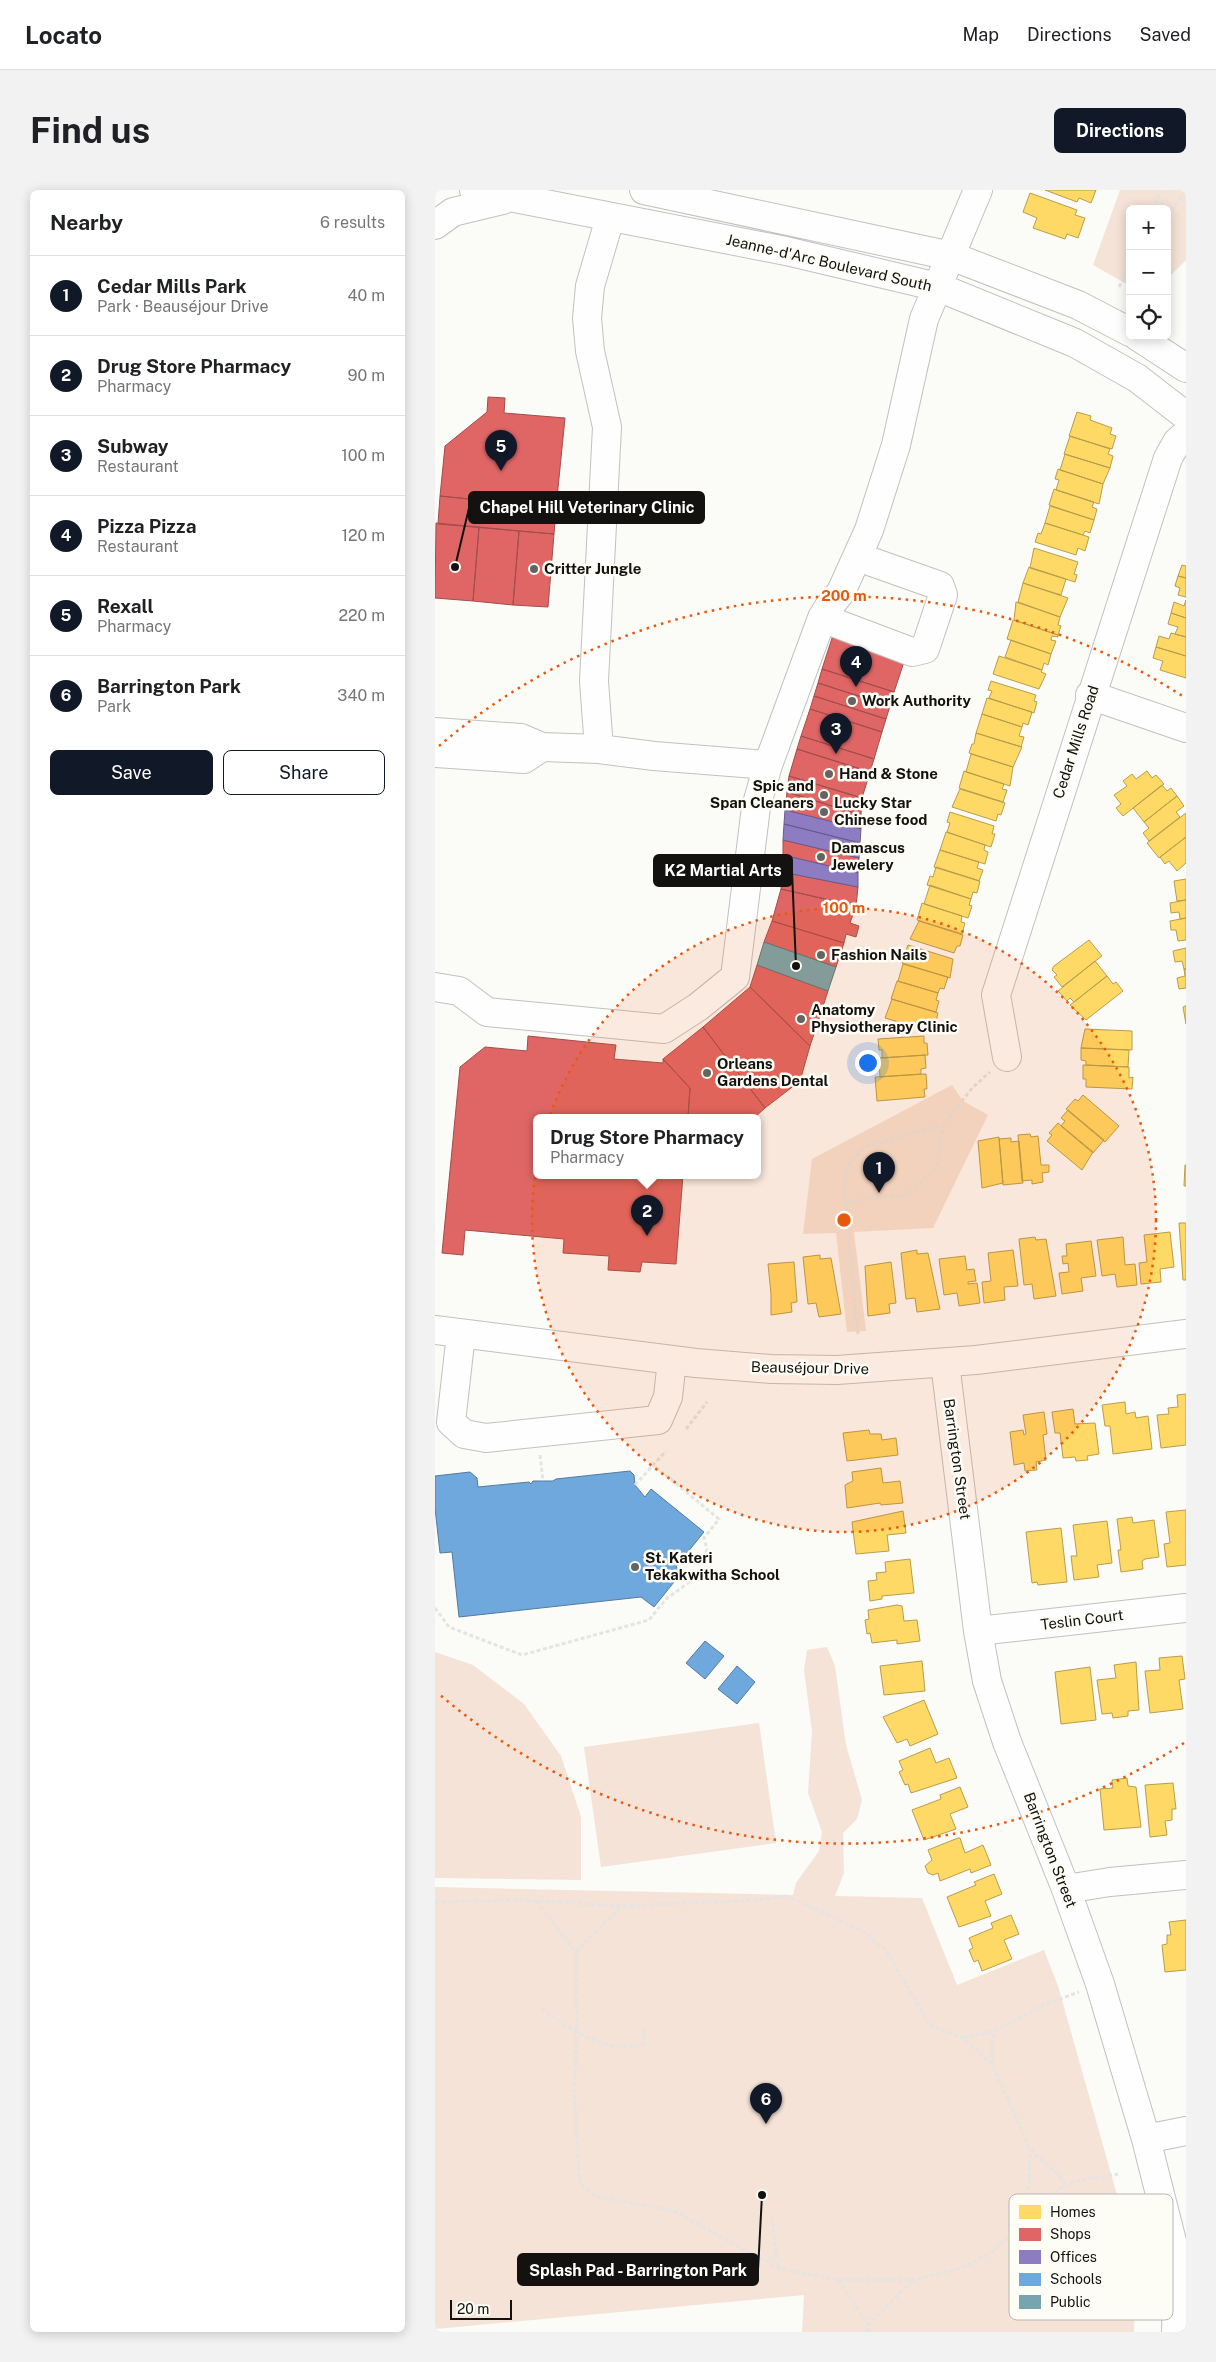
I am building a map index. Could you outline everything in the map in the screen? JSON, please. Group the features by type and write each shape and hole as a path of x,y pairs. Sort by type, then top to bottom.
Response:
{"street":[{"name":"Jeanne-d'Arc Boulevard South","path":"474,190 786,251 938,287 1083,347 1137,378 1186,416"},
{"path":"644,190 951,256 1078,304 1126,330"},
{"path":"435,987 459,991 487,1012 664,1029 698,1007 735,977 756,807 768,765 827,608 841,592 869,530 895,444 924,319 978,190"},
{"path":"435,225 453,212 518,199"},
{"path":"599,749 594,681 607,427 590,351 587,318 590,286 610,218"},
{"path":"1143,340 1186,368"},
{"name":"Cedar Mills Road","path":"1007,1057 996,995 1167,458 1177,442 1186,434"},
{"path":"823,618 912,652 925,648 943,596 940,586 858,557"},
{"path":"1091,695 1186,728"},
{"path":"435,732 521,738 542,747 599,749 654,756 768,765"},
{"path":"435,753 524,759 542,747"},
{"path":"448,1332 451,1422 465,1434 487,1438 658,1420 668,1397 672,1360"},
{"name":"Beauséjour Drive","path":"448,1332 672,1360 771,1369 837,1370 945,1363 1186,1334"},
{"name":"Barrington Street","path":"945,1363 978,1631 987,1681 1007,1742 1066,1889 1100,1984 1160,2194"},
{"name":"Teslin Court","path":"978,1631 1186,1608"},
{"path":"1066,1889 1110,1882 1186,1875"},
{"path":"1146,2140 1186,2131"},
{"name":"Barrington Street","path":"1173,2245 1177,2284 1176,2332"}],"path":[{"path":"1154,205 1161,190"},
{"path":"1171,210 1186,192"},
{"path":"1119,287 1126,275"},
{"path":"845,1202 908,1194 937,1167 943,1125 973,1087 1007,1057"},
{"path":"858,1334 845,1202 845,1177 851,1161 865,1147 943,1125"},
{"path":"686,1429 707,1402"},
{"path":"635,1485 666,1451"},
{"path":"435,1608 449,1627 522,1654 649,1620 666,1599 699,1575 707,1549 704,1538 719,1519 653,1465"},
{"path":"435,1902 536,1901 621,1906 759,1900 786,1896 865,1933 886,1950 928,2022 940,2030 963,2037 992,2064 1031,2150 1067,2183"},
{"path":"536,1901 576,1952 577,2030 574,2090 580,2184 596,2197 672,2210 780,2269 838,2280 912,2280 961,2268 989,2254 1009,2238"},
{"path":"576,1952 621,1906"},
{"path":"963,2037 995,2031 1041,2006 1100,1984"},
{"path":"542,2008 555,2019 591,2039 616,2046 643,2046 644,2028"},
{"path":"992,2064 992,2043 995,2031"},
{"path":"1030,2194 1031,2150"},
{"path":"1053,2194 1067,2183 1118,2174"},
{"path":"771,2216 780,2269"},
{"path":"838,2280 868,2325"},
{"path":"867,2332 868,2325 912,2280"}],"shaded area":[{"path":"1120,190 1186,190 1186,260 1171,275 1171,205 1126,205 1126,284 1093,265"},
{"path":"952,1085 963,1101 988,1115 933,1228 854,1232 866,1331 847,1332 836,1233 803,1234 812,1159"},
{"path":"827,1647 835,1666 846,1745 862,1800 857,1819 843,1833 844,1873 835,1896 922,1898 957,1985 1044,1950 1058,1986 1117,2194 1009,2194 1009,2320 1134,2320 1134,2332 802,2332 804,2295 435,2329 435,1887 793,1895 796,1883 819,1851 822,1832 808,1793 812,1731 804,1670 807,1650"},
{"path":"435,1652 473,1665 524,1704 561,1756 581,1817 581,1880 435,1878"},
{"path":"759,1723 776,1843 601,1867 584,1747"}],"building: Homes":[{"path":"1045,190 1096,190 1091,203 1079,198 1077,202"},
{"path":"1030,193 1077,210 1075,215 1085,218 1078,238 1067,234 1065,239 1033,228 1037,218 1023,212"},
{"path":"1077,412 1091,416 1090,420 1112,428 1110,434 1116,436 1112,449 1069,436"},
{"path":"1070,436 1110,449 1108,454 1113,456 1110,468 1064,454"},
{"path":"1065,454 1110,468 1103,484 1060,470"},
{"path":"1058,469 1103,484 1099,504 1056,490 1059,480 1055,479"},
{"path":"1054,489 1094,502 1092,507 1097,509 1094,520 1049,505"},
{"path":"1050,506 1094,520 1090,533 1085,531 1083,535 1045,523"},
{"path":"1045,523 1089,537 1085,551 1078,548 1076,555 1035,542 1038,533 1041,534"},
{"path":"1034,548 1078,562 1074,574 1077,575 1075,582 1030,568"},
{"path":"1182,565 1186,566 1186,578 1178,576"},
{"path":"1029,567 1066,579 1061,595 1023,583"},
{"path":"1178,576 1186,578 1186,597 1178,595 1180,588 1175,586"},
{"path":"1023,583 1068,598 1060,617 1018,602"},
{"path":"1186,600 1186,618 1171,613 1174,602 1184,606"},
{"path":"1016,602 1060,617 1058,625 1061,626 1058,635 1014,620"},
{"path":"1171,613 1186,618 1186,637 1175,634 1178,627 1168,624"},
{"path":"1013,620 1058,635 1058,637 1052,636 1051,640 1056,641 1051,654 1007,639"},
{"path":"1171,633 1186,637 1186,656 1156,647 1159,636 1169,639"},
{"path":"1011,640 1051,654 1048,665 1044,663 1042,670 1005,657"},
{"path":"1156,647 1186,656 1186,678 1160,670 1163,661 1153,658"},
{"path":"999,656 1042,670 1041,672 1046,674 1039,689 993,674"},
{"path":"991,681 1036,695 1034,701 1037,702 1034,713 989,698 992,691 988,690"},
{"path":"987,698 1032,712 1028,725 1023,723 1022,727 982,714"},
{"path":"982,714 1022,727 1019,736 1024,737 1021,747 976,733"},
{"path":"976,733 1022,747 1013,767 969,753 972,744 974,744"},
{"path":"971,754 1013,767 1010,786 966,772"},
{"path":"964,771 1004,784 1002,789 1007,790 1003,802 959,788"},
{"path":"1147,771 1152,778 1156,775 1164,784 1123,816 1116,808 1121,804 1114,795 1127,786 1123,781 1132,774 1136,779"},
{"path":"1162,785 1167,791 1171,788 1177,796 1144,822 1133,808"},
{"path":"960,789 1005,803 1001,815 998,814 996,821 952,807"},
{"path":"1177,796 1184,806 1176,812 1180,817 1149,841 1143,833 1149,828 1144,822"},
{"path":"950,812 994,826 992,834 995,834 991,847 947,832 950,823 947,822"},
{"path":"1186,813 1186,837 1159,858 1147,843"},
{"path":"946,832 985,845 984,850 988,852 985,864 940,850"},
{"path":"1186,837 1186,863 1177,871 1169,861 1165,864 1160,857"},
{"path":"940,850 979,862 977,868 983,870 979,881 934,867"},
{"path":"936,867 980,881 977,893 973,892 971,899 927,885 930,876 933,877"},
{"path":"1186,879 1186,900 1177,901 1174,881"},
{"path":"930,885 971,899 969,905 972,906 968,918 924,904"},
{"path":"1186,900 1186,918 1180,919 1179,912 1171,913 1170,903"},
{"path":"922,903 962,916 961,922 965,923 962,934 917,920"},
{"path":"1186,918 1186,940 1178,941 1176,930 1171,930 1170,921"},
{"path":"919,921 963,935 960,946 957,946 954,953 910,939"},
{"path":"1089,940 1102,956 1062,987 1054,977 1057,975 1052,970 1054,966"},
{"path":"908,945 953,959 950,978 902,963"},
{"path":"1186,948 1186,969 1184,969 1182,961 1175,962 1173,951"},
{"path":"1095,961 1107,976 1074,1002 1070,998 1067,1001 1058,991"},
{"path":"903,964 948,977 944,989 940,988 938,993 898,981"},
{"path":"1184,969 1186,969 1186,988 1179,989 1177,978 1185,976"},
{"path":"1107,976 1113,984 1116,982 1123,991 1086,1020 1070,1005"},
{"path":"897,981 938,993 936,1000 939,1001 936,1012 891,999"},
{"path":"892,999 938,1013 935,1026 932,1025 929,1031 885,1018"},
{"path":"1186,1006 1186,1024 1183,1007"},
{"path":"1085,1029 1132,1031 1132,1050 1081,1048"},
{"path":"924,1036 928,1055 882,1058 882,1050 879,1050 878,1039"},
{"path":"1081,1048 1129,1050 1128,1067 1086,1065 1086,1061 1081,1060"},
{"path":"925,1055 926,1068 921,1069 921,1074 880,1077 879,1058"},
{"path":"1083,1065 1129,1067 1129,1078 1133,1077 1132,1089 1086,1087 1086,1079 1083,1079"},
{"path":"926,1074 927,1089 924,1089 925,1097 877,1101 875,1077"},
{"path":"1083,1095 1119,1126 1105,1142 1066,1109 1075,1099 1078,1101"},
{"path":"1068,1110 1104,1140 1093,1153 1061,1126 1065,1121 1061,1118"},
{"path":"1058,1123 1093,1152 1082,1170 1047,1141 1052,1135 1049,1133"},
{"path":"1030,1134 1031,1137 1038,1136 1041,1165 1049,1165 1049,1172 1042,1173 1043,1182 1032,1184 1032,1180 1022,1181 1018,1135"},
{"path":"999,1137 1003,1183 982,1188 978,1141"},
{"path":"1011,1138 1011,1142 1019,1141 1023,1183 1003,1185 999,1139"},
{"path":"1185,1165 1186,1186 1184,1186"},
{"path":"1179,1223 1186,1223 1186,1280 1183,1280"},
{"path":"1170,1232 1174,1267 1160,1269 1161,1282 1141,1284 1139,1263 1147,1262 1144,1235"},
{"path":"1035,1237 1036,1240 1046,1239 1056,1296 1034,1299 1032,1284 1024,1285 1019,1239"},
{"path":"1123,1237 1125,1265 1135,1264 1137,1285 1117,1287 1115,1274 1102,1276 1097,1240"},
{"path":"1091,1241 1096,1276 1081,1278 1083,1291 1062,1294 1059,1273 1069,1272 1068,1263 1063,1264 1062,1256 1067,1256 1066,1244"},
{"path":"917,1250 917,1254 928,1253 940,1309 917,1312 915,1298 906,1299 901,1253"},
{"path":"1013,1250 1018,1286 1004,1287 1005,1300 984,1303 982,1282 991,1281 988,1253"},
{"path":"820,1255 820,1259 831,1258 841,1314 819,1317 816,1303 808,1304 803,1257"},
{"path":"965,1256 967,1270 974,1269 976,1281 968,1282 968,1284 977,1283 980,1303 959,1306 957,1293 944,1295 939,1259"},
{"path":"794,1262 797,1302 791,1303 792,1312 771,1315 768,1264"},
{"path":"891,1262 896,1303 889,1304 890,1313 868,1316 865,1266"},
{"path":"1186,1394 1186,1445 1161,1448 1157,1415 1169,1414 1168,1408 1178,1407 1177,1395"},
{"path":"1125,1402 1126,1414 1135,1412 1136,1418 1148,1416 1152,1449 1113,1454 1110,1426 1105,1426 1102,1405"},
{"path":"1073,1409 1075,1424 1095,1423 1099,1454 1087,1456 1088,1460 1076,1461 1075,1457 1063,1458 1060,1433 1055,1433 1052,1412"},
{"path":"1044,1412 1047,1434 1043,1435 1046,1460 1036,1462 1037,1470 1025,1471 1024,1463 1014,1465 1010,1432 1023,1430 1024,1435 1026,1434 1023,1415"},
{"path":"869,1430 870,1434 881,1434 882,1440 896,1438 898,1455 847,1461 843,1433"},
{"path":"881,1468 883,1483 900,1481 903,1503 881,1505 880,1503 847,1508 845,1485 853,1481 852,1472"},
{"path":"1186,1510 1186,1565 1167,1567 1164,1544 1170,1543 1166,1512"},
{"path":"903,1511 906,1533 887,1535 889,1551 856,1554 852,1522"},
{"path":"1132,1517 1133,1523 1154,1520 1159,1557 1142,1561 1143,1569 1121,1572 1118,1550 1121,1550 1117,1519"},
{"path":"1107,1521 1112,1563 1097,1565 1099,1577 1074,1580 1071,1556 1077,1556 1073,1525"},
{"path":"1061,1528 1067,1582 1038,1585 1037,1582 1032,1583 1026,1532"},
{"path":"910,1559 914,1593 882,1596 882,1599 870,1601 868,1581 877,1580 876,1573 886,1572 885,1562"},
{"path":"897,1605 902,1606 904,1621 917,1620 920,1641 897,1644 897,1640 872,1643 870,1633 867,1634 865,1620 869,1619 868,1610"},
{"path":"1182,1656 1185,1679 1179,1680 1183,1709 1150,1713 1145,1671 1160,1670 1159,1658"},
{"path":"922,1661 925,1691 884,1695 880,1666"},
{"path":"1136,1662 1139,1710 1128,1711 1128,1716 1113,1718 1112,1713 1102,1714 1097,1680 1116,1678 1114,1665"},
{"path":"1090,1667 1096,1720 1061,1724 1055,1672"},
{"path":"924,1700 938,1734 910,1746 907,1739 897,1743 883,1717"},
{"path":"930,1748 936,1763 949,1758 957,1778 911,1793 908,1784 905,1785 899,1772 903,1770 899,1761"},
{"path":"1127,1778 1128,1786 1136,1787 1141,1827 1104,1830 1100,1789 1113,1788 1112,1780"},
{"path":"1173,1783 1176,1809 1172,1809 1172,1820 1165,1821 1167,1835 1150,1837 1145,1785"},
{"path":"960,1787 968,1807 950,1814 956,1829 924,1840 912,1810 941,1799 940,1795"},
{"path":"960,1838 965,1853 983,1845 991,1865 971,1873 970,1869 940,1881 938,1873 933,1875 928,1873 925,1866 932,1860 928,1850"},
{"path":"994,1874 1002,1894 985,1901 991,1916 959,1927 947,1897 976,1885 974,1882"},
{"path":"1011,1915 1019,1934 1004,1940 1012,1959 982,1971 978,1960 974,1962 969,1950 973,1948 969,1938 993,1928 991,1923"},
{"path":"1186,1920 1186,1970 1165,1972 1162,1945 1167,1944 1167,1935 1171,1935 1169,1922"}],"building: Shops":[{"path":"488,397 505,398 504,413 565,418 556,508 440,496 445,446 487,412"},
{"path":"440,496 556,508 554,534 438,524"},
{"path":"436,523 479,527 473,601 435,598"},
{"path":"479,527 519,531 513,605 473,601"},
{"name":"Critter Jungle","path":"519,531 554,534 548,607 513,605"},
{"path":"835,629 905,659 894,692 822,669"},
{"path":"822,669 894,692 890,706 818,683"},
{"name":"Work Authority","path":"818,683 890,706 886,719 814,696"},
{"path":"814,696 886,719 882,732 810,709"},
{"path":"810,709 882,732 874,759 801,736"},
{"path":"801,736 874,759 870,772 797,749"},
{"name":"Hand & Stone","path":"797,749 870,772 862,798 789,776"},
{"name":"Spic and Span Cleaners","path":"789,776 862,798 861,815 787,792"},
{"name":"Lucky Star Chinese food","path":"787,792 861,815 861,829 785,810"},
{"name":"Damascus Jewelery","path":"783,840 859,858 858,873 783,855"},
{"path":"782,872 858,887 856,906 781,889"},
{"path":"781,889 856,906 850,923 859,926 856,937 846,934 844,943 772,921"},
{"name":"Fashion Nails","path":"772,921 844,943 836,967 764,942"},
{"name":"Anatomy Physiotherapy Clinic","path":"757,965 828,991 810,1046 750,987"},
{"path":"750,987 810,1046 800,1081 765,1108 703,1027"},
{"name":"Orleans Gardens Dental","path":"703,1027 765,1108 758,1114 688,1114 690,1088 663,1059"},
{"path":"528,1036 616,1045 614,1059 663,1063 663,1059 690,1088 688,1114 533,1114 533,1179 683,1179 676,1264 642,1262 640,1272 608,1270 609,1256 563,1253 564,1239 465,1230 463,1255 442,1253 460,1067 485,1047 527,1051"}],"building: Offices":[{"path":"785,810 861,829 860,843 784,824"},
{"path":"784,824 860,843 859,858 783,840"},
{"path":"783,855 858,873 858,887 782,872"}],"building: Schools":[{"path":"630,1471 634,1475 635,1485 645,1497 651,1489 704,1532 687,1553 694,1560 691,1564 683,1557 676,1567 682,1572 654,1607 641,1597 459,1617 452,1552 440,1553 435,1508 435,1476 470,1472 477,1478 478,1487 529,1482 531,1484 533,1481 553,1481 556,1479"},
{"path":"705,1641 724,1656 705,1679 686,1663"},
{"path":"737,1666 755,1682 737,1704 718,1689"}],"building: Public":[{"path":"764,942 836,967 828,991 757,965"}],"place":[{"name":"Rexall","path":"501,471"},
{"name":"Chapel Hill Veterinary Clinic","path":"455,567"},
{"name":"Critter Jungle","path":"534,569"},
{"name":"Pizza Pizza","path":"856,687"},
{"name":"Work Authority","path":"852,701"},
{"name":"Subway","path":"836,754"},
{"name":"Hand & Stone","path":"829,774"},
{"name":"Spic and Span Cleaners","path":"824,795"},
{"name":"Lucky Star Chinese food","path":"824,812"},
{"name":"Damascus Jewelery","path":"821,857"},
{"name":"Fashion Nails","path":"821,955"},
{"name":"K2 Martial Arts","path":"796,966"},
{"name":"Anatomy Physiotherapy Clinic","path":"801,1019"},
{"name":"Orleans Gardens Dental","path":"707,1073"},
{"name":"Cedar Mills Park","path":"879,1193"},
{"name":"Drug Store Pharmacy","path":"647,1236"},
{"name":"St. Kateri Tekakwitha School","path":"635,1567"},
{"name":"Barrington Park","path":"766,2124"},
{"name":"Splash Pad - Barrington Park","path":"762,2195"}]}
